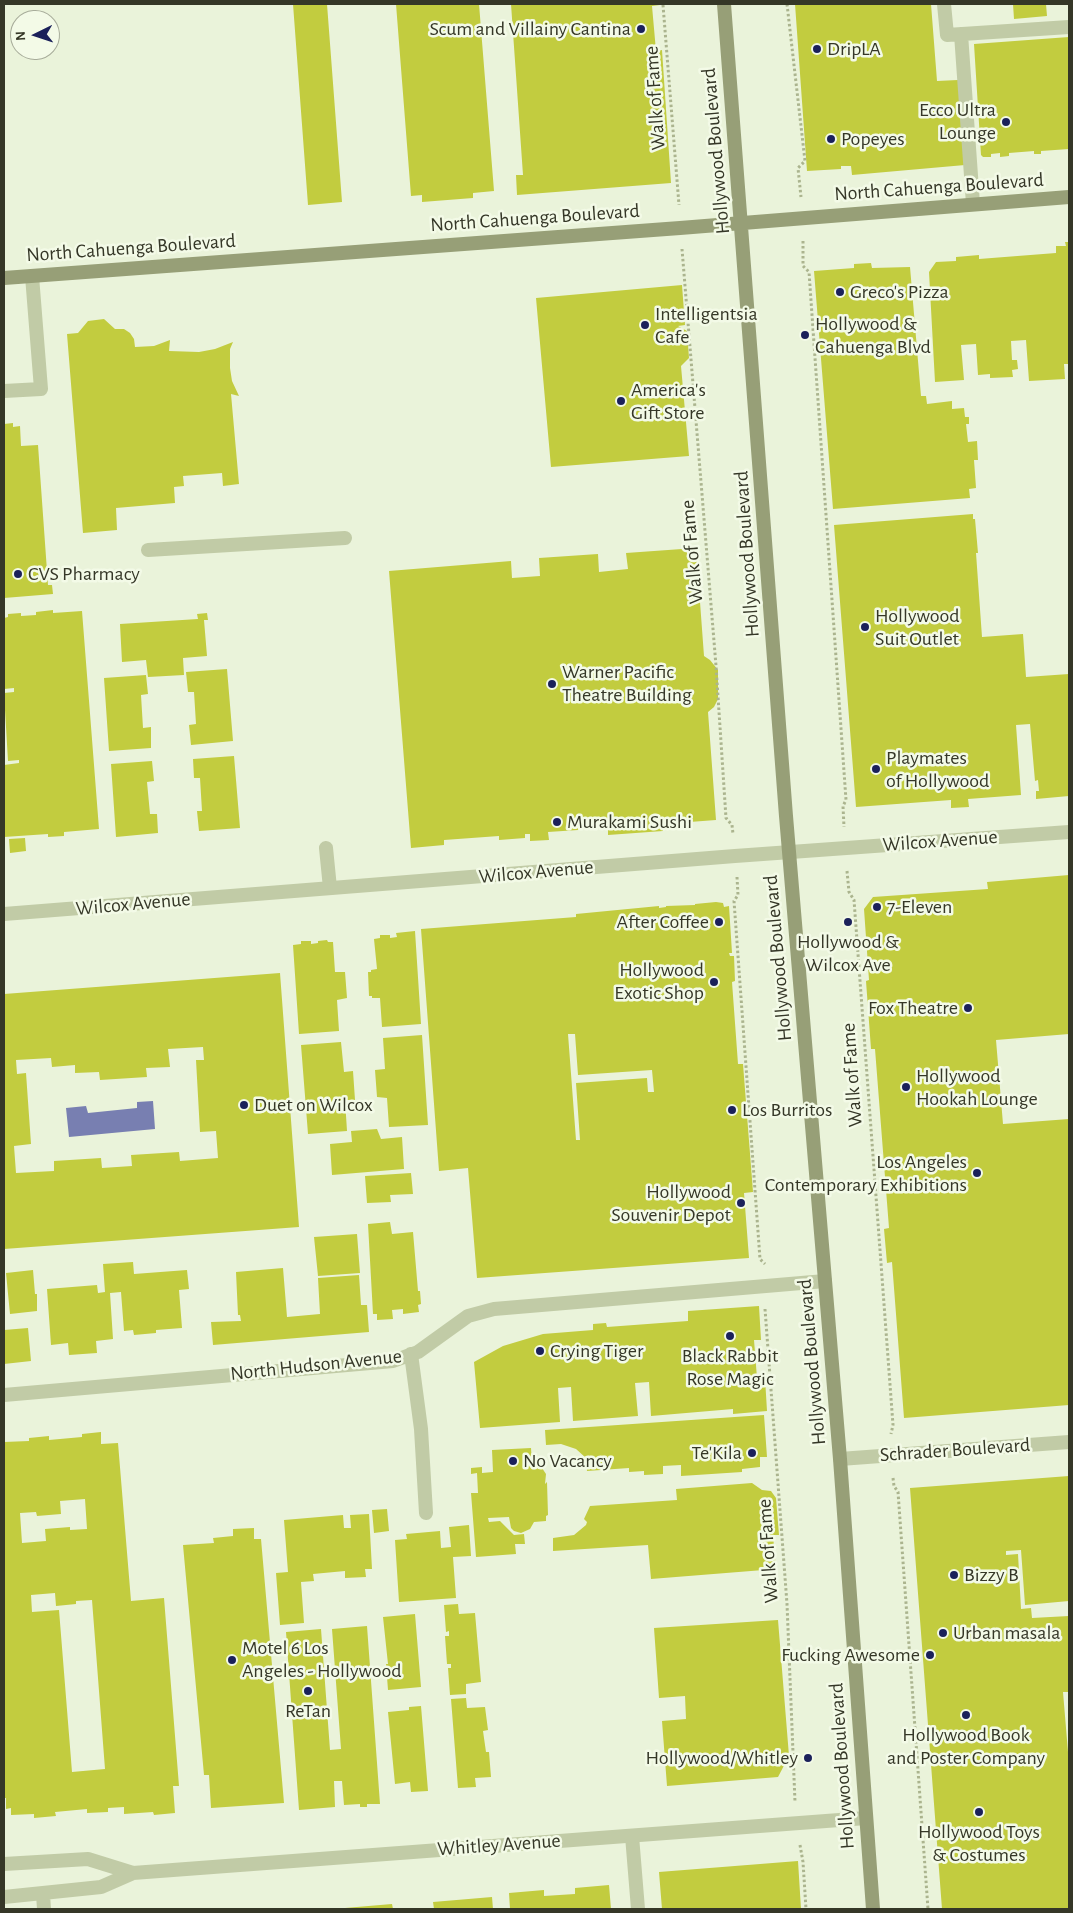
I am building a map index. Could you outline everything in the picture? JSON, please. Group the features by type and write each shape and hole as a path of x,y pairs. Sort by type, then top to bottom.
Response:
{"main road":[{"name":"Hollywood Boulevard","path":"724,4 789,852 840,1459 873,1909"},
{"name":"North Cahuenga Boulevard","path":"4,278 1069,197"}],"street":[{"path":"944,4 947,35 1069,27"},
{"path":"961,34 973,204"},
{"path":"4,392 41,389 32,276"},
{"path":"148,550 345,538"},
{"name":"Wilcox Avenue","path":"4,914 789,852 1069,832"},
{"path":"326,848 330,888"},
{"name":"North Hudson Avenue","path":"4,1395 393,1361 418,1352 468,1316 494,1309 825,1281"},
{"path":"411,1354 421,1429 426,1513"},
{"name":"Schrader Boulevard","path":"840,1459 1069,1442"},
{"name":"Whitley Avenue","path":"4,1897 101,1887 133,1873 866,1818"},
{"path":"632,1836 638,1909"},
{"name":"Whitley Avenue","path":"4,1864 88,1859 133,1873"},
{"path":"43,1894 44,1909"}],"path":[{"path":"786,4 805,161 798,168"},
{"name":"Walk of Fame","path":"663,5 678,188"},
{"path":"803,266 809,272 846,800 843,806"},
{"name":"Walk of Fame","path":"685,274 726,818 732,825"},
{"name":"Walk of Fame","path":"849,892 854,900 893,1425 891,1437"},
{"path":"738,895 734,901 760,1259 765,1263"},
{"name":"Walk of Fame","path":"765,1307 787,1604 795,1792"},
{"path":"894,1486 898,1492 928,1909"},
{"path":"801,1852 806,1909"}],"water":[{"path":"153,1101 155,1129 69,1137 66,1108 86,1106 88,1113 137,1108 137,1102"}],"building":[{"path":"293,4 327,4 342,202 308,205"},
{"path":"396,4 479,4 494,191 473,193 473,198 422,202 422,195 411,196"},
{"path":"511,4 660,4 652,6 656,51 662,50 671,183 517,195 516,175 523,175"},
{"path":"795,4 931,4 937,81 958,80 965,165 852,175 851,166 841,166 841,169 807,171"},
{"path":"1013,4 1046,4 1047,16 1014,19"},
{"path":"1069,37 1069,149 1041,151 1041,154 1034,154 1034,151 1009,153 1009,156 1000,157 1000,153 991,154 991,157 983,157 981,155 974,44"},
{"path":"1065,242 1069,242 1069,364 1064,364 1065,379 1029,381 1026,340 1011,341 1012,360 1017,360 1018,369 1012,370 1013,377 990,378 990,374 978,375 976,344 961,345 964,380 935,382 929,272 936,262 956,261 956,257 979,255 979,259 1056,253 1056,246 1066,246"},
{"path":"871,263 872,268 910,267 921,396 926,396 927,404 952,401 952,409 964,408 965,417 969,417 969,424 966,424 968,442 977,441 978,460 974,460 976,488 969,489 970,498 833,509 814,271 854,268 854,264"},
{"path":"682,285 685,325 678,326 687,331 689,358 681,366 689,456 551,467 536,298"},
{"path":"104,319 115,329 124,329 130,333 134,339 135,347 154,346 170,340 169,351 199,352 215,349 233,342 230,349 230,368 232,381 239,396 231,394 239,484 223,486 222,473 183,476 184,486 174,487 175,503 116,508 117,530 83,533 67,334 78,333 88,321"},
{"name":"CVS Pharmacy","path":"13,423 13,427 20,426 21,446 38,445 48,585 52,585 53,594 4,598 4,424"},
{"path":"973,514 978,553 976,553 982,637 1023,634 1026,677 1069,674 1069,796 1036,799 1036,791 1039,791 1038,780 1035,781 1030,724 1016,725 1021,795 968,799 969,807 951,808 951,800 856,807 834,525"},
{"name":"Warner Pacific Theatre Building","path":"696,548 704,656 718,670 718,699 714,707 708,712 716,820 663,824 663,831 608,835 608,828 548,832 549,840 530,841 530,834 525,834 525,838 499,840 499,836 444,840 444,845 411,848 389,571 511,561 512,578 540,576 539,558 598,554 599,572 628,569 626,553"},
{"path":"53,610 53,613 82,611 99,829 64,832 64,836 48,837 48,834 4,837 4,765 19,763 19,760 8,761 4,693 14,692 14,688 4,689 4,618 8,617 8,614 21,613 21,616 36,615 36,612"},
{"path":"207,613 208,620 204,620 207,656 183,658 184,675 148,677 146,660 122,662 120,624 198,619 197,614"},
{"path":"227,669 233,741 191,745 189,725 196,724 194,692 188,692 186,672"},
{"path":"146,675 148,694 141,695 143,728 151,727 151,748 109,751 104,678"},
{"path":"234,756 240,828 199,831 197,811 202,811 200,778 194,778 193,759"},
{"path":"152,761 154,781 147,782 150,814 157,814 158,833 116,837 111,764"},
{"path":"25,838 26,851 10,853 9,839"},
{"path":"1069,875 1069,1034 996,1040 1003,1124 1069,1119 1069,1405 904,1418 892,1262 887,1263 884,1229 889,1228 875,1049 871,1049 866,981 869,980 864,909 873,897 988,889 987,882"},
{"path":"716,902 723,903 724,907 729,906 732,953 729,953 730,956 734,956 735,981 732,982 738,1064 743,1064 753,1192 744,1193 749,1258 477,1278 468,1168 439,1171 421,929 576,917 576,914","holes":["568,1034 575,1034 578,1075 652,1070 654,1092 648,1092 647,1078 576,1083 580,1140 576,1140"]},
{"path":"415,931 421,1024 382,1027 380,998 369,996 368,972 377,969 374,939 380,938 380,935 390,935 390,938 397,937 396,933"},
{"path":"327,940 328,942 333,942 335,972 345,972 347,998 337,1000 339,1031 299,1034 293,945 301,944 301,941 311,941 311,944"},
{"name":"Duet on Wilcox","path":"280,973 299,1227 4,1249 4,994","holes":["203,1047 204,1060 196,1060 200,1132 216,1131 218,1158 180,1161 179,1152 131,1155 132,1166 102,1168 101,1158 54,1161 54,1171 16,1173 14,1146 31,1144 26,1073 17,1074 16,1060 51,1058 52,1067 75,1065 75,1073 99,1072 100,1080 147,1077 146,1068 170,1067 168,1049"]},
{"path":"422,1035 428,1125 389,1127 387,1098 377,1097 375,1070 385,1069 383,1038"},
{"path":"341,1042 344,1072 353,1071 355,1100 345,1100 347,1131 308,1134 301,1045"},
{"path":"377,1129 381,1139 402,1137 404,1169 332,1175 330,1144 352,1142 351,1131"},
{"path":"411,1173 413,1194 390,1195 391,1202 367,1203 365,1176"},
{"path":"390,1222 392,1234 413,1232 418,1291 420,1291 421,1304 418,1305 419,1312 403,1314 403,1309 392,1310 393,1319 377,1320 377,1314 373,1314 368,1224"},
{"path":"357,1234 360,1273 318,1276 314,1237"},
{"path":"133,1262 134,1274 187,1270 189,1289 179,1290 182,1328 156,1330 156,1333 134,1335 133,1330 124,1331 121,1292 110,1293 113,1339 96,1341 97,1353 69,1355 68,1343 51,1345 47,1289 97,1285 98,1293 105,1292 103,1264"},
{"path":"283,1268 287,1317 320,1314 318,1278 359,1275 361,1305 367,1305 369,1332 213,1345 211,1322 241,1321 240,1315 238,1315 236,1272"},
{"path":"33,1270 35,1294 37,1294 37,1311 10,1314 6,1273"},
{"path":"759,1306 761,1340 754,1340 757,1378 765,1378 767,1411 733,1414 733,1409 651,1416 649,1382 635,1383 638,1416 573,1421 571,1387 558,1388 560,1422 480,1428 474,1362 503,1346 543,1334 593,1330 593,1324 606,1323 607,1327 688,1321 688,1311"},
{"path":"28,1328 31,1361 4,1364 4,1330"},
{"path":"764,1415 767,1457 760,1457 760,1467 742,1469 742,1472 681,1476 681,1465 663,1466 663,1474 644,1475 644,1471 629,1472 629,1468 587,1471 586,1458 576,1449 561,1444 546,1445 545,1430"},
{"path":"101,1432 101,1444 118,1443 131,1601 164,1598 179,1786 173,1786 175,1813 154,1815 153,1812 124,1814 124,1807 108,1808 108,1812 87,1813 87,1809 55,1812 56,1816 34,1818 34,1814 11,1815 11,1808 6,1809 6,1798 4,1798 4,1442 29,1441 29,1438 49,1436 49,1440 82,1437 82,1434","holes":["85,1499 87,1529 70,1530 70,1527 45,1529 46,1541 22,1543 20,1513 36,1512 37,1516 61,1514 60,1501","55,1593 56,1606 76,1604 76,1601 92,1600 105,1769 72,1772 59,1610 32,1612 31,1595"]},
{"path":"531,1448 532,1464 540,1465 546,1474 548,1515 546,1516 546,1521 534,1522 530,1529 521,1533 511,1528 509,1517 488,1518 489,1522 500,1521 514,1535 524,1534 525,1544 515,1544 516,1554 476,1557 471,1493 478,1493 477,1473 471,1474 471,1468 482,1467 482,1473 493,1472 492,1450"},
{"path":"1069,1476 1069,1601 1025,1605 1021,1550 1006,1551 1006,1555 1018,1554 1021,1609 1031,1608 1032,1618 1069,1616 1069,1692 1063,1692 1069,1764 1069,1909 942,1909 910,1488"},
{"path":"752,1483 762,1490 771,1491 776,1498 779,1535 773,1535 776,1569 651,1579 648,1545 553,1551 553,1538 574,1535 586,1525 587,1522 584,1519 590,1506 677,1500 676,1489"},
{"path":"387,1509 389,1531 374,1533 372,1510"},
{"path":"369,1514 372,1569 365,1569 366,1577 345,1578 345,1571 313,1574 314,1581 301,1582 304,1623 280,1625 276,1573 288,1572 284,1520 343,1515 344,1528 351,1528 350,1515"},
{"path":"469,1525 471,1556 453,1557 456,1598 399,1602 395,1540 407,1539 406,1534 440,1531 441,1548 451,1547 449,1527"},
{"name":"Motel 6 Los Angeles - Hollywood","path":"254,1528 254,1539 261,1539 284,1803 211,1808 209,1775 204,1775 183,1545 214,1543 213,1538 233,1536 233,1529"},
{"path":"458,1604 459,1614 475,1613 481,1682 466,1684 466,1694 450,1695 448,1668 451,1668 451,1664 447,1664 445,1636 449,1636 449,1631 446,1632 444,1605"},
{"path":"415,1614 421,1687 388,1690 386,1664 388,1664 383,1617"},
{"path":"778,1620 789,1756 778,1777 667,1786 662,1721 686,1719 685,1696 659,1698 654,1628"},
{"name":"ReTan","path":"367,1626 380,1804 367,1804 367,1807 360,1807 360,1804 344,1805 342,1781 334,1781 335,1807 299,1810 286,1632 321,1629 330,1750 341,1749 332,1629"},
{"path":"466,1698 467,1708 485,1707 488,1730 483,1731 486,1752 489,1752 491,1777 475,1778 476,1787 458,1788 451,1699"},
{"path":"421,1706 428,1791 411,1792 410,1782 395,1784 388,1712 409,1710 409,1707"},
{"path":"798,1861 801,1909 662,1909 659,1872"},
{"path":"609,1885 611,1909 510,1909 509,1893 544,1890 544,1896 575,1894 575,1888"},
{"path":"492,1897 493,1909 434,1909 433,1902"},
{"path":"392,1904 393,1909 345,1909 345,1908"}],"place":[{"name":"Scum and Villainy Cantina","path":"641,29"},
{"name":"DripLA","path":"817,49"},
{"name":"Ecco Ultra Lounge","path":"1006,122"},
{"name":"Popeyes","path":"831,139"},
{"name":"Greco's Pizza","path":"840,292"},
{"name":"Intelligentsia Cafe","path":"645,325"},
{"name":"Hollywood & Cahuenga Blvd","path":"805,335"},
{"name":"America's Gift Store","path":"621,401"},
{"name":"CVS Pharmacy","path":"18,574"},
{"name":"Hollywood Suit Outlet","path":"865,627"},
{"name":"Warner Pacific Theatre Building","path":"552,684"},
{"name":"Playmates of Hollywood","path":"876,769"},
{"name":"Murakami Sushi","path":"557,822"},
{"name":"7-Eleven","path":"877,907"},
{"name":"After Coffee","path":"719,922"},
{"name":"Hollywood & Wilcox Ave","path":"848,922"},
{"name":"Hollywood Exotic Shop","path":"714,982"},
{"name":"Fox Theatre","path":"968,1008"},
{"name":"Hollywood Hookah Lounge","path":"906,1087"},
{"name":"Duet on Wilcox","path":"244,1105"},
{"name":"Los Burritos","path":"732,1110"},
{"name":"Los Angeles Contemporary Exhibitions","path":"977,1173"},
{"name":"Hollywood Souvenir Depot","path":"741,1203"},
{"name":"Black Rabbit Rose Magic","path":"730,1336"},
{"name":"Crying Tiger","path":"540,1351"},
{"name":"Te'Kila","path":"752,1453"},
{"name":"No Vacancy","path":"513,1461"},
{"name":"Bizzy B","path":"954,1575"},
{"name":"Urban masala","path":"943,1633"},
{"name":"Fucking Awesome","path":"930,1655"},
{"name":"Motel 6 Los Angeles - Hollywood","path":"232,1660"},
{"name":"ReTan","path":"308,1691"},
{"name":"Hollywood Book and Poster Company","path":"966,1715"},
{"name":"Hollywood/Whitley","path":"808,1758"},
{"name":"Hollywood Toys & Costumes","path":"979,1812"}]}
